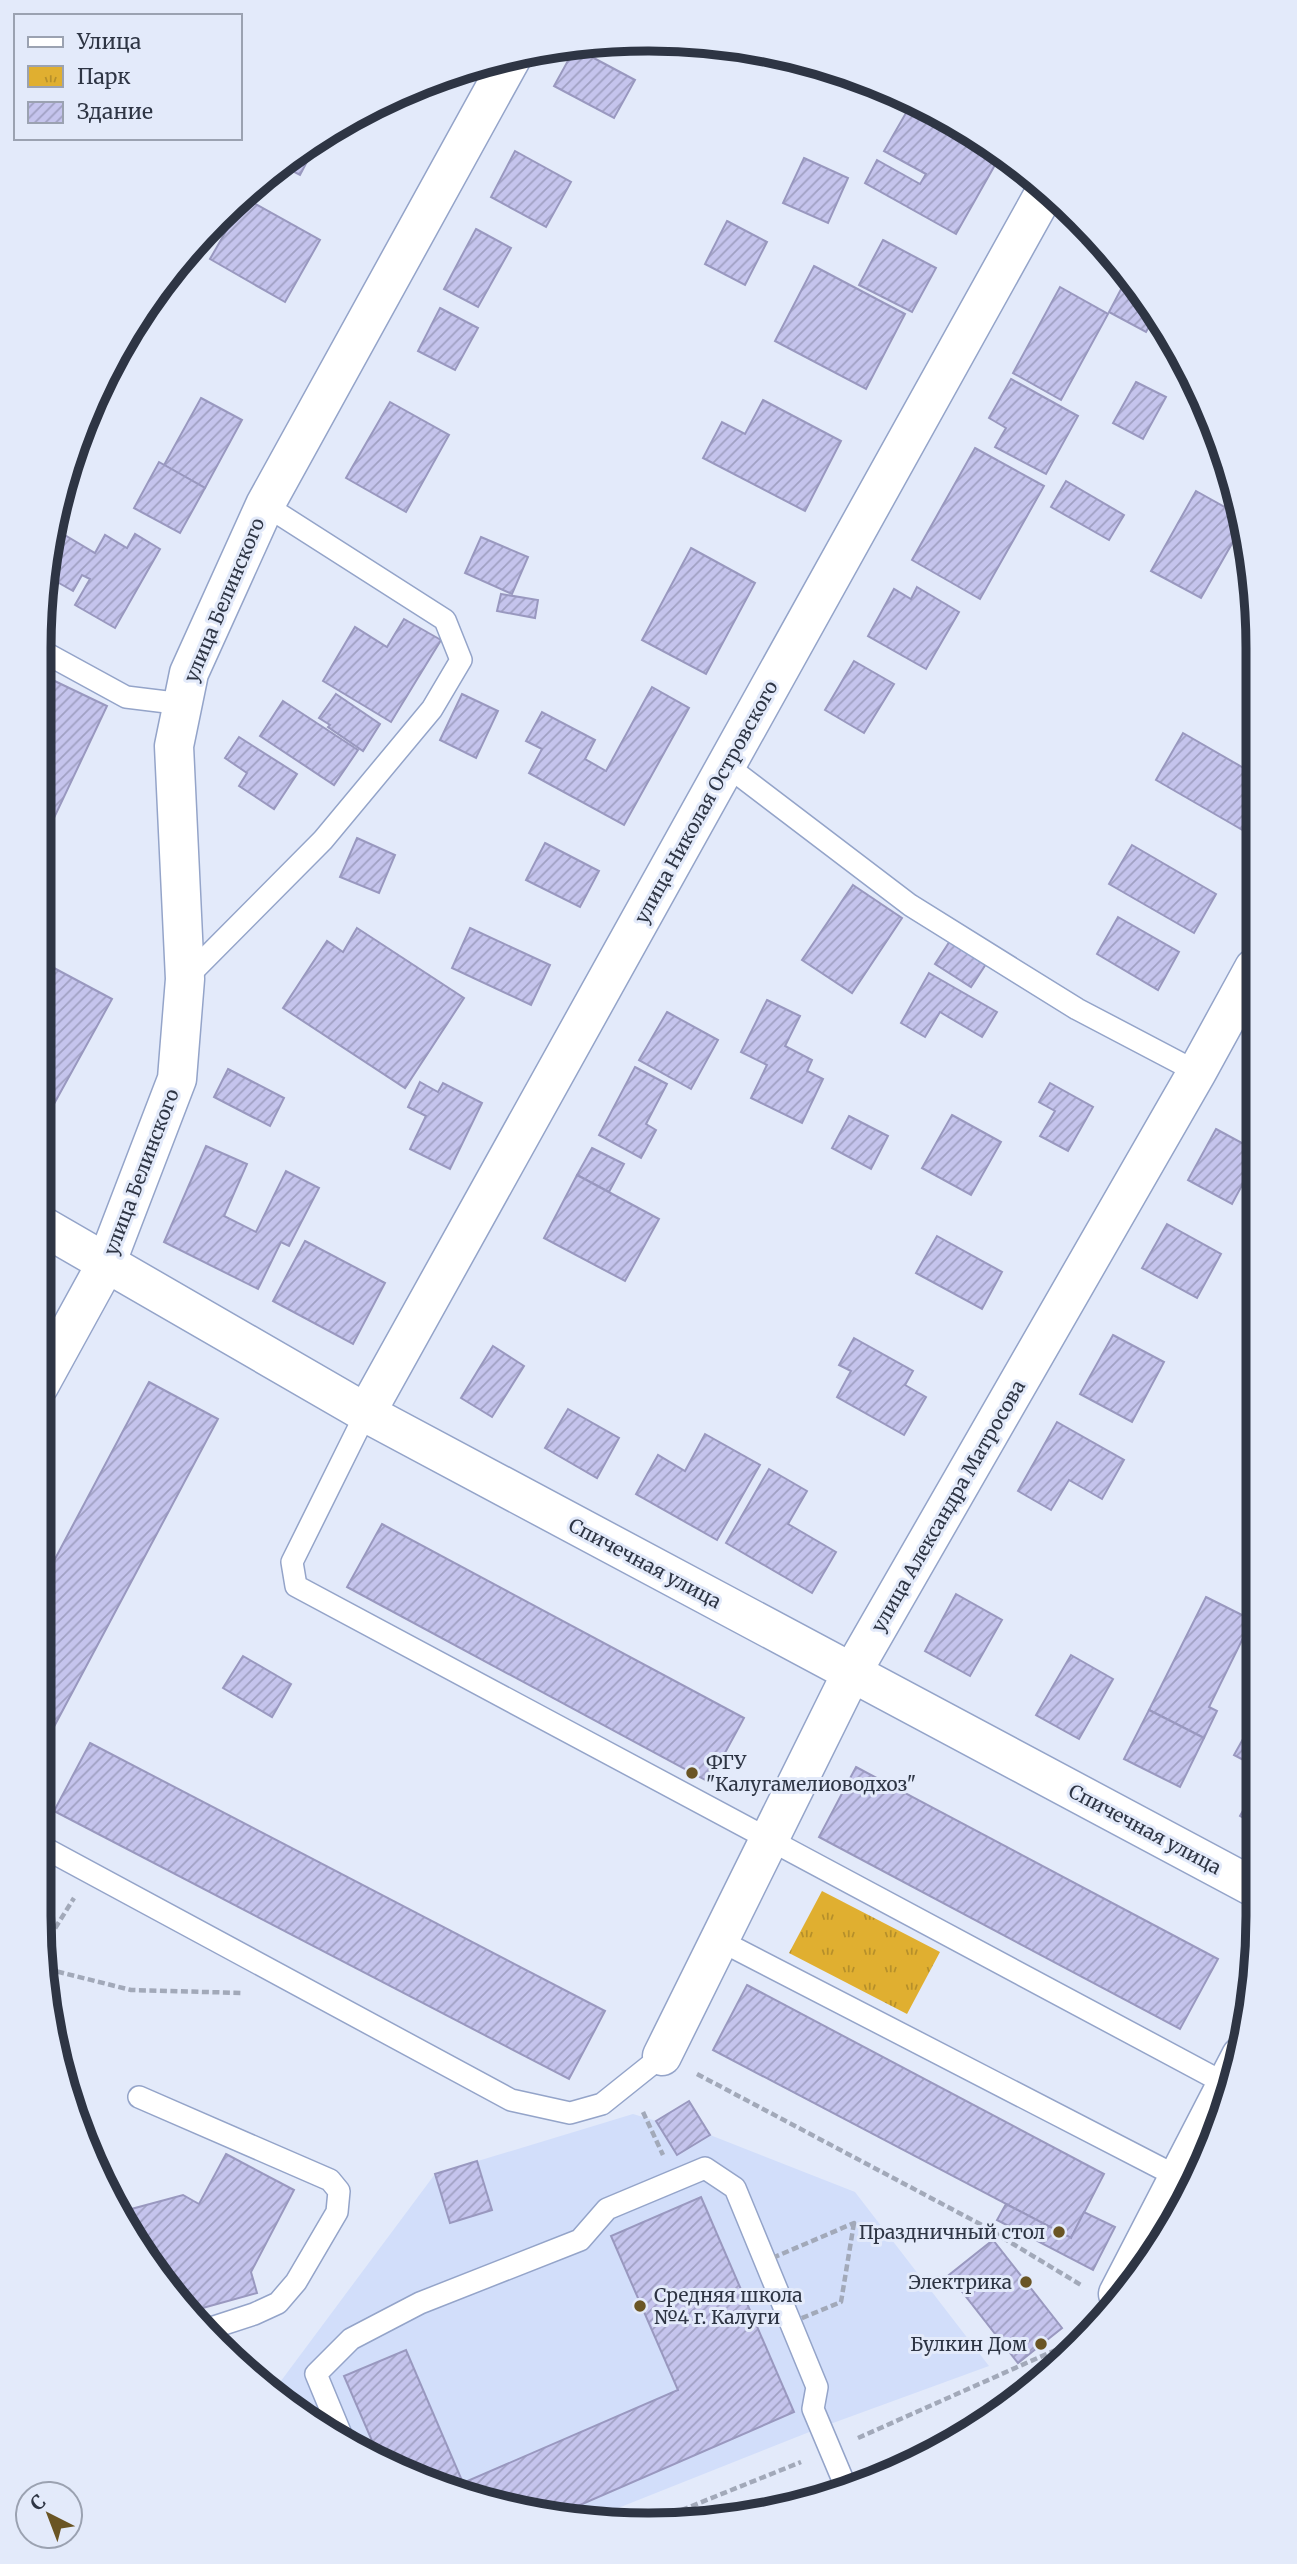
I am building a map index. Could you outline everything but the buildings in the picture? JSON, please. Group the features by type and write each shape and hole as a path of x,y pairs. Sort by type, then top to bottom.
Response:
{"street":[{"name":"улица Белинского","path":"51,1364 106,1264 177,1079 185,979 174,746 189,673 265,505 506,68"},
{"name":"улица Николая Островского","path":"366,1413 1042,198"},
{"name":"улица Александра Матросова","path":"662,2056 767,1839 851,1674 1246,983"},
{"name":"Спичечная улица","path":"51,1231 366,1413 1246,1883"},
{"path":"1103,2292 1178,2177 1217,2101"}],"lane":[{"path":"185,979 323,840 432,709 461,660 445,620 265,505"},
{"path":"51,656 126,697 183,704"},
{"path":"726,765 910,905 1077,1009 1197,1072"},
{"path":"366,1413 292,1562 296,1586 767,1839 1227,2067"},
{"path":"51,1852 511,2100 569,2113 602,2104 662,2056"},
{"path":"719,1940 1178,2177"},
{"path":"139,2097 330,2180 338,2192 337,2212 296,2282 278,2303 215,2327"},
{"path":"337,2426 316,2374 351,2339 420,2303 580,2240 607,2209 705,2168 735,2188 817,2387 813,2409 843,2481"}],"path":[{"path":"51,1934 90,1874"},
{"path":"54,1971 131,1990 245,1993"},
{"path":"662,2056 1103,2292"},
{"path":"645,2118 675,2181"},
{"path":"854,2223 841,2302 795,2320 770,2259 854,2223"},
{"path":"676,2512 830,2451 1061,2348"}],"shaded area":[{"name":"Средняя школа №4 г. Калуги","path":"633,2114 656,2121 677,2155 710,2135 855,2192 989,2366 822,2427 608,2512 532,2502 456,2482 384,2452 316,2413 278,2385 435,2174"}],"green space":[{"path":"822,1891 940,1952 907,2014 789,1953"}],"place":[{"name":"ФГУ \"Калугамелиоводхоз\"","path":"692,1773"},
{"name":"Праздничный стол","path":"1059,2232"},
{"name":"Электрика","path":"1026,2282"},
{"name":"Средняя школа №4 г. Калуги","path":"640,2306"},
{"name":"Булкин Дом","path":"1041,2344"}]}
